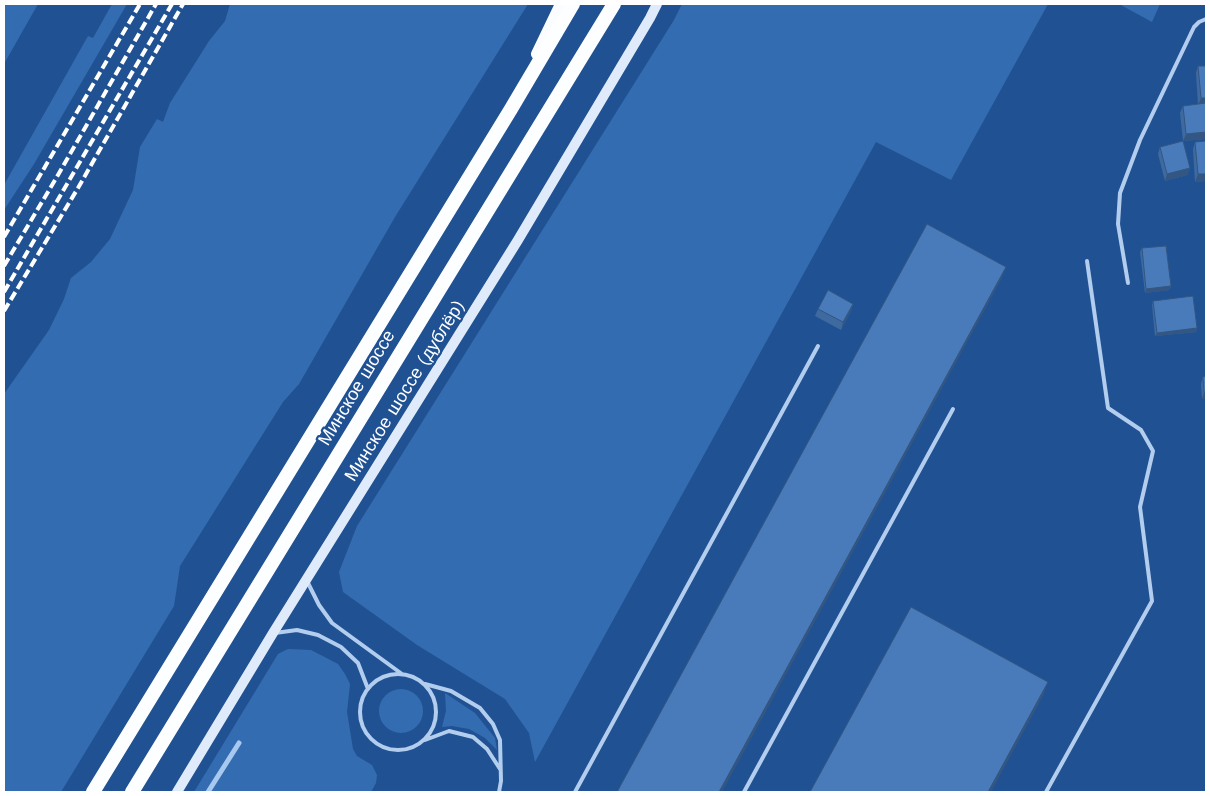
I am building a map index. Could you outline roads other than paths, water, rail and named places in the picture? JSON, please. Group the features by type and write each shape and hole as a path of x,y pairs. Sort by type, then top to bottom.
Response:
{"highway":[{"name":"Минское шоссе","path":"93,792 511,109 573,4"},
{"name":"Минское шоссе","path":"132,792 614,4"}],"main road":[{"path":"511,109 560,4"},
{"name":"Минское шоссе (дублёр)","path":"177,792 273,633 518,240 657,4"}],"lane":[{"path":"1128,283 1118,224 1120,193 1140,140 1194,27 1206,19"},
{"path":"1046,792 1152,601 1140,507 1153,451 1141,430 1108,408 1087,261"},
{"path":"574,792 818,346"},
{"path":"744,792 953,409"},
{"path":"306,580 332,623 402,674"},
{"path":"273,633 297,630 318,635 341,647 358,663 368,689"},
{"path":"499,792 501,781 500,740 493,724 480,708 451,691 425,684 414,677 402,674 389,675 377,680 368,689 362,700 360,712 362,724 368,735 377,743 388,748 400,750 413,747 449,731 473,736 487,749 500,769"},
{"path":"423,741 431,731 436,719 436,707 432,694 425,684"}],"waterway":[{"path":"208,792 239,743"}],"railway":[{"path":"4,237 140,4"},
{"path":"4,266 156,4"},
{"path":"4,292 172,4"},
{"path":"4,311 78,188 183,4"}]}
